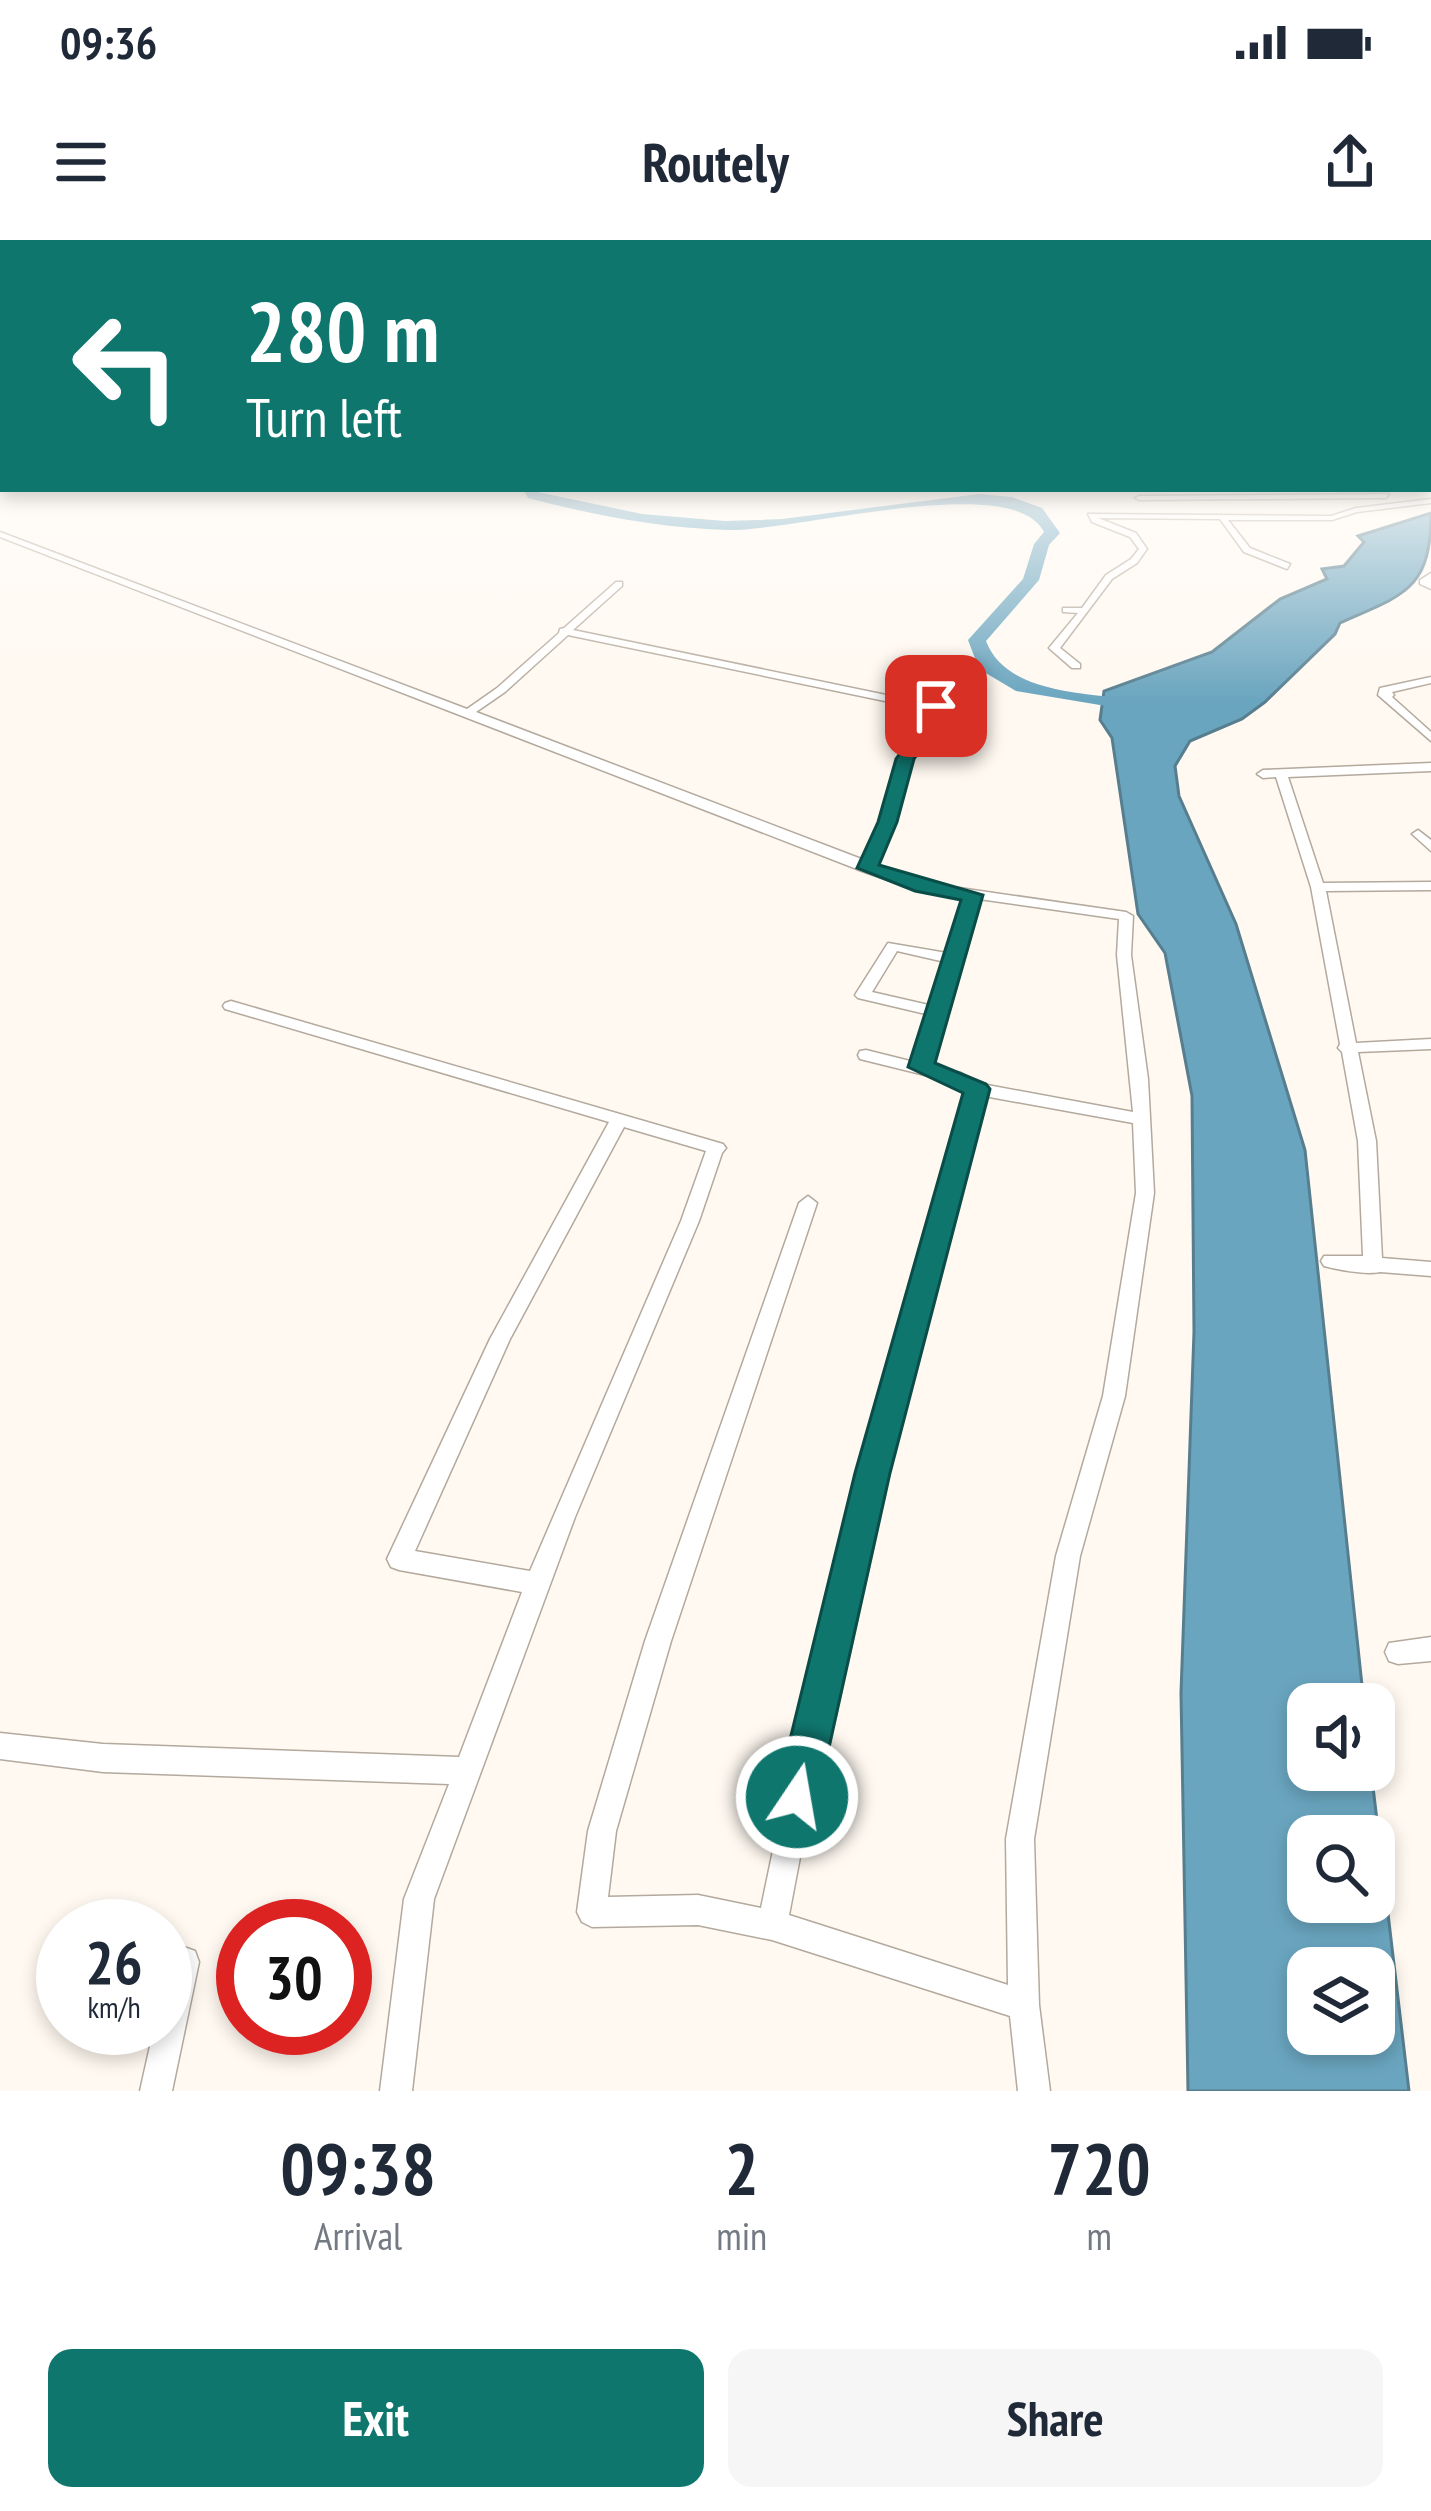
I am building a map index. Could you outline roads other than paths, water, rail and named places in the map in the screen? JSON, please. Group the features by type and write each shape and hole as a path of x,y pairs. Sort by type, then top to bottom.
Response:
{"street":[{"path":"1076,666 1054,648 1109,577 1143,549 1143,543 1117,528"},
{"path":"1230,528 1247,550 1288,566"},
{"path":"0,534 922,887 1126,916 1124,956 1144,1193 1128,1322 1109,1422 1093,1458 1067,1556 1020,1839 1024,2005 1034,2091"},
{"path":"1431,576 1423,583 1431,586"},
{"path":"468,713 501,690 619,584"},
{"path":"1066,610 1084,611"},
{"path":"563,631 940,709 905,759 887,822 867,868"},
{"path":"1389,695 1384,690 1431,680"},
{"path":"1431,694 1383,695 1431,738"},
{"path":"1373,1268 1367,1141 1318,887 1272,773 1431,767"},
{"path":"1418,834 1431,847"},
{"path":"1318,887 1431,886"},
{"path":"921,1067 973,895"},
{"path":"939,1012 863,995 892,946 952,959"},
{"path":"231,1006 715,1150 690,1221 616,1384 419,1899 396,2091"},
{"path":"1346,1048 1431,1045"},
{"path":"866,1055 921,1067 977,1089 1141,1119"},
{"path":"772,1925 813,1721 872,1473 977,1089"},
{"path":"538,1584 399,1559 500,1340 619,1120"},
{"path":"808,1203 658,1641 602,1831 592,1912 698,1910 772,1925 1024,2005"},
{"path":"1331,1262 1431,1269"},
{"path":"1398,1652 1431,1649"},
{"path":"0,1746 103,1758 467,1771"},
{"path":"156,2091 164,2055"}],"water":[{"path":"1382,528 1430,528 1426,559 1410,586 1340,623 1335,634 1265,702 1242,719 1190,741 1175,766 1179,796 1236,924 1305,1150 1362,1683 1287,1683 1287,1791 1373,1791 1376,1815 1287,1815 1287,1923 1389,1923 1392,1947 1287,1947 1287,2055 1395,2055 1395,1973 1409,2091 1188,2091 1181,1693 1194,1332 1192,1096 1165,953 1138,914 1112,738 1100,720 1104,691 1212,652 1280,599 1327,579 1322,569 1344,566 1364,542 1358,536"}],"waterway":[{"path":"1050,528 1031,580 977,640 986,665 1023,687 1148,707"}]}
